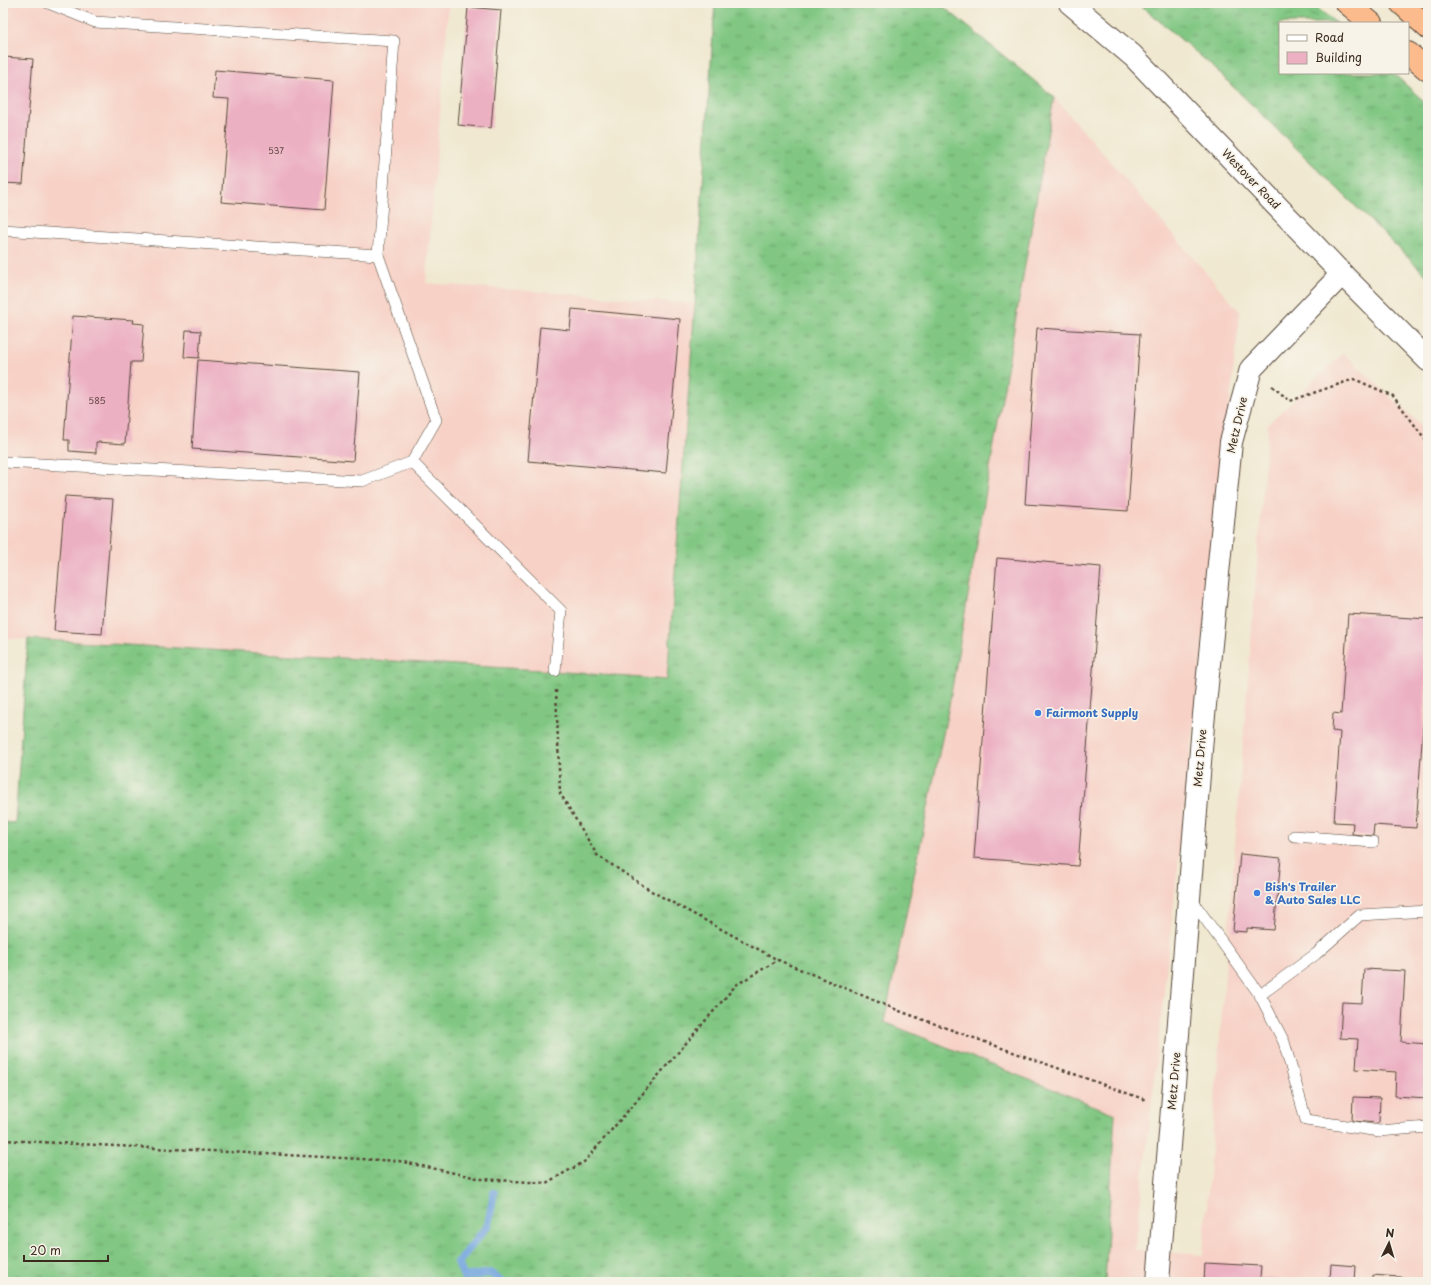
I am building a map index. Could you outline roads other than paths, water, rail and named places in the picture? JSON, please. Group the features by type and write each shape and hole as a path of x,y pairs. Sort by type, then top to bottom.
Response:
{"highway":[{"path":"1347,3 1370,22"},
{"path":"1401,3 1428,28"},
{"path":"1409,54 1428,70"}],"street":[{"name":"Westover Road","path":"1070,3 1133,56 1342,274 1428,360"},
{"name":"Metz Drive","path":"1158,1282 1203,725 1231,442 1251,369 1342,274"}],"lane":[{"path":"3,462 362,481 412,462 436,420 378,256 394,41 95,22 48,3"},
{"path":"3,230 378,256"},
{"path":"412,462 561,611 555,671"},
{"path":"1294,836 1373,842"},
{"path":"1189,896 1260,995 1284,1042 1306,1120 1379,1131 1428,1127"},
{"path":"1260,995 1316,954 1360,915 1428,911"}],"waterway":[{"path":"494,1193 488,1225 458,1263 464,1277 490,1273 503,1282"}],"place":[{"name":"Fairmont Supply","path":"1038,713"},
{"name":"Bish's Trailer & Auto Sales LLC","path":"1257,893"}]}
